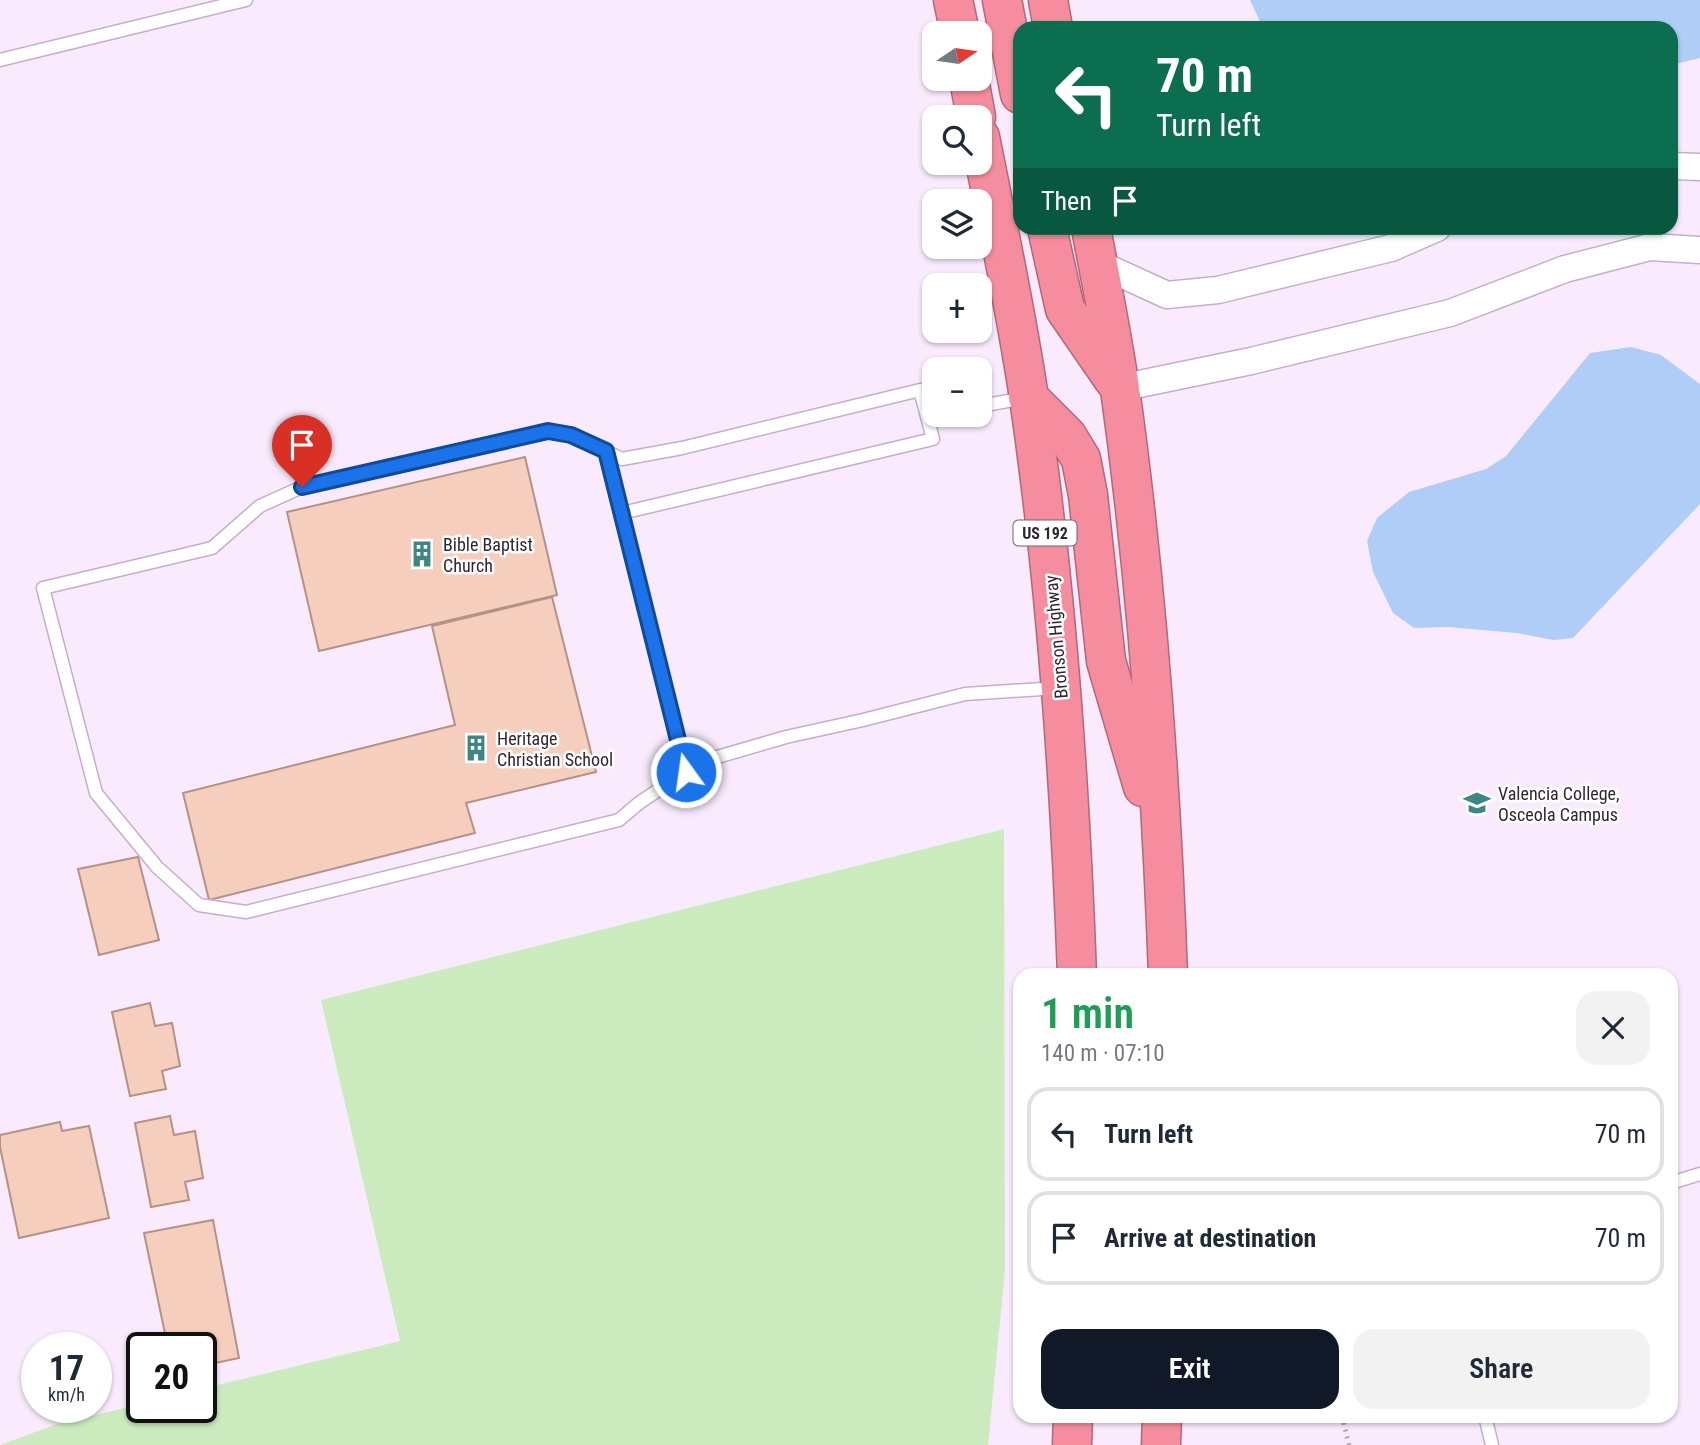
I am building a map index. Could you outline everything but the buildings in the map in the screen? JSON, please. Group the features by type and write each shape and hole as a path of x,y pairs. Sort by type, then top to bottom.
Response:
{"highway":[{"path":"953,0 957,21"},
{"path":"1002,0 1013,57"},
{"path":"1048,0 1052,21"},
{"name":"Bronson Highway","path":"987,175 1028,397 1048,554 1073,858 1077,968"},
{"path":"1049,235 1065,309 1120,388"},
{"path":"1094,245 1120,388 1151,680 1164,856 1168,968"},
{"path":"1028,397 1067,436 1081,459 1088,495 1106,661 1164,856"},
{"path":"1072,1445 1073,1423"},
{"path":"1160,1445 1162,1423"}],"street":[{"path":"1678,166 1700,167"},
{"path":"1094,245 1167,295 1218,290 1391,247 1420,235"},
{"path":"1120,388 1251,361 1450,313 1565,269 1650,247 1700,250"}],"lane":[{"path":"0,60 246,0"},
{"path":"922,395 920,390 682,448 622,458 571,435 548,431 302,487 260,506 212,548 43,588 96,793 157,867 199,905 246,912 619,820 639,803 700,762 786,737 965,694 1061,688"},
{"path":"992,404 1028,397"},
{"path":"622,513 933,439 932,427"},
{"path":"606,451 686,772"},
{"path":"1678,1181 1700,1174"},
{"path":"1487,1423 1492,1445"}],"path":[{"path":"1344,1423 1349,1445"}],"green space":[{"path":"1004,829 1005,1270 988,1445 0,1445 61,1423 112,1423 112,1411 126,1408 126,1423 217,1423 217,1385 400,1341 321,1000"}],"water":[{"path":"1250,0 1700,0 1700,58 1678,63 1678,21 1260,21"},
{"path":"1631,347 1661,355 1700,384 1700,504 1573,638 1554,640 1516,633 1448,627 1414,628 1393,613 1373,572 1367,541 1377,518 1409,492 1486,469 1506,456 1590,353"}],"place":[{"name":"Bible Baptist Church","path":"422,554"},
{"name":"Heritage Christian School","path":"476,748"},
{"name":"Valencia College, Osceola Campus","path":"1477,803"}],"route":[{"path":"302,487 548,431 571,435 606,451 686,772"}]}
